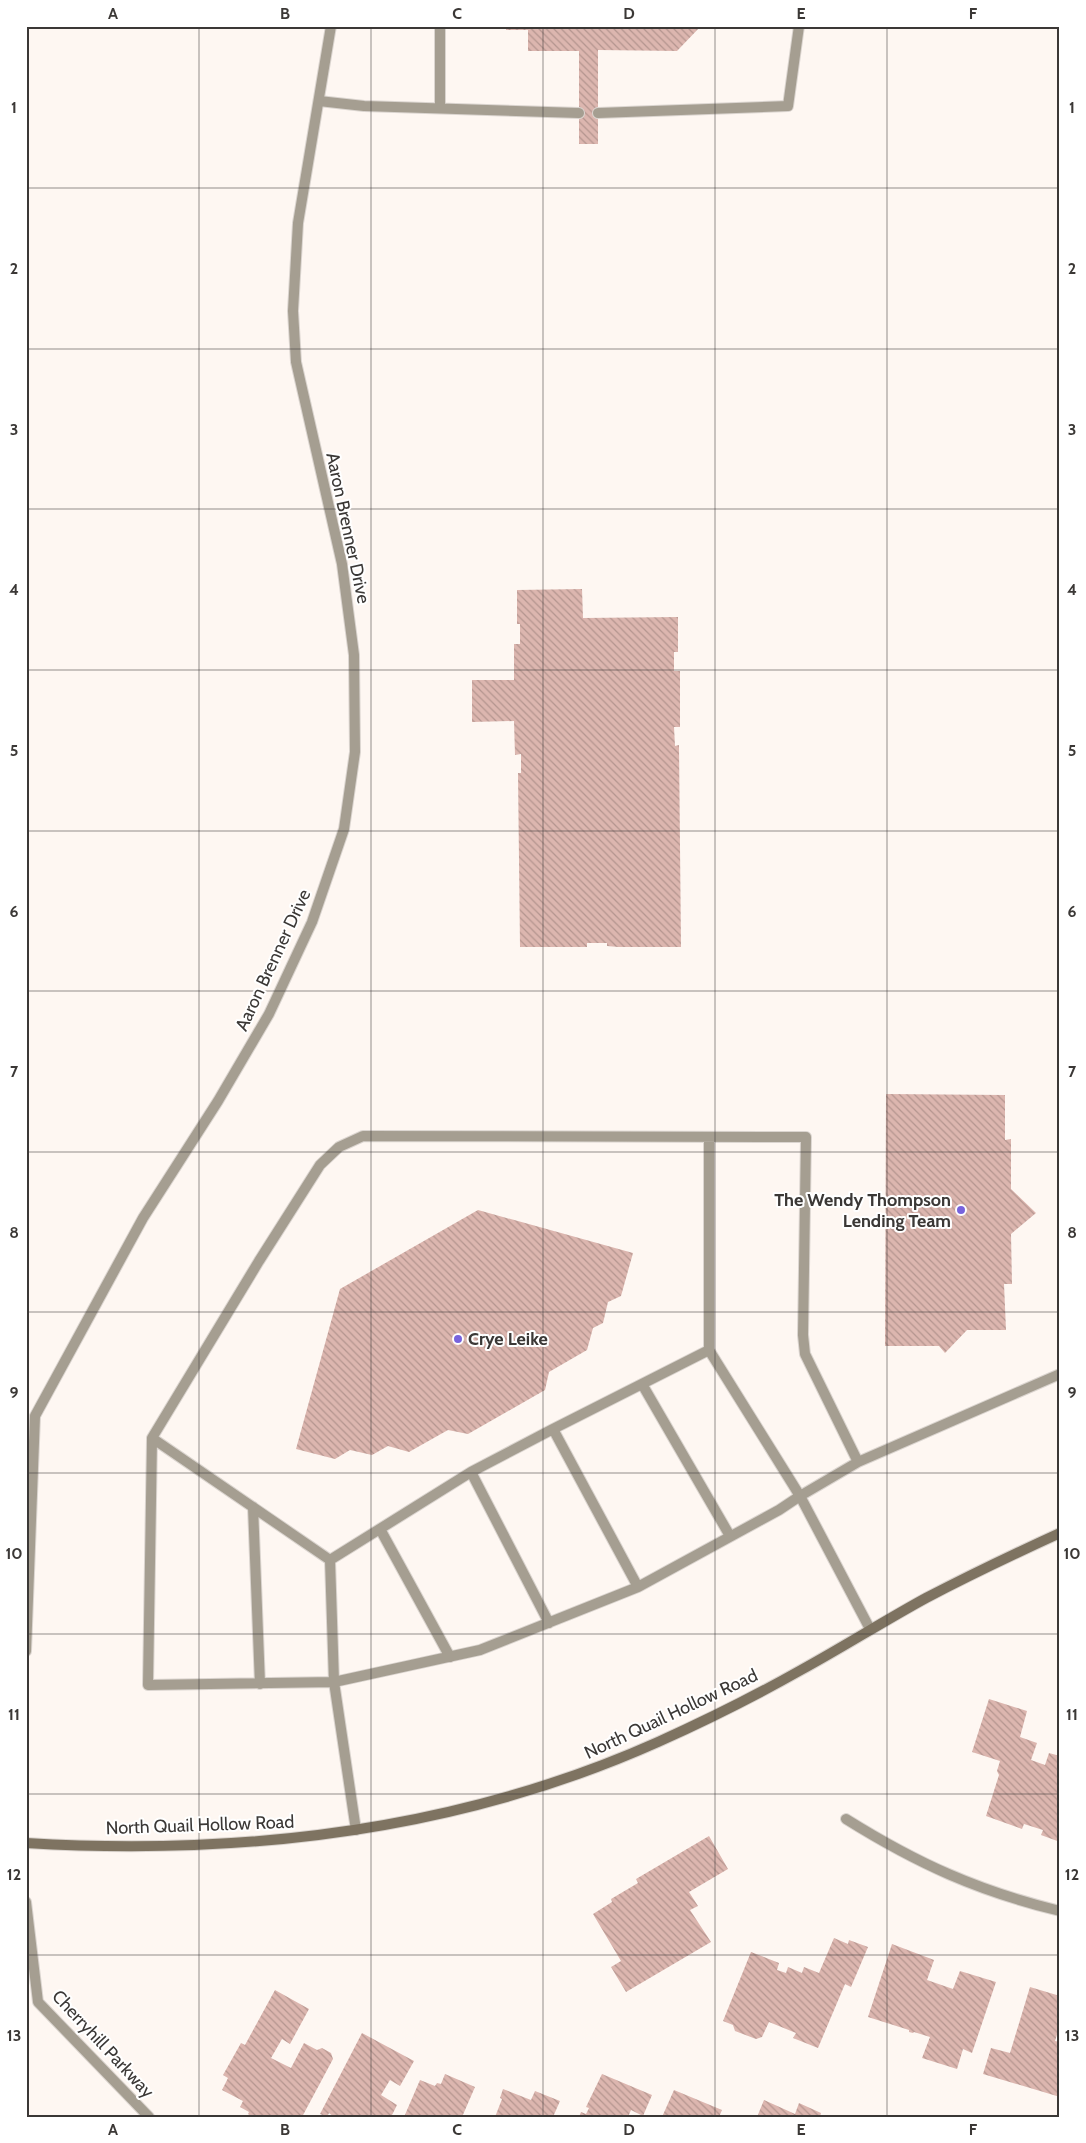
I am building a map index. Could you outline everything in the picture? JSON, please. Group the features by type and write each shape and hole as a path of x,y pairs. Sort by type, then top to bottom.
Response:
{"street":[{"name":"Aaron Brenner Drive","path":"26,1651 35,1416 143,1218 218,1101 269,1014 312,922 344,829 355,752 354,655 342,564 296,362 293,311 298,223 330,26"},
{"path":"440,26 440,108"},
{"path":"598,113 788,106 799,26"},
{"path":"319,101 364,106 579,114"},
{"path":"858,1462 805,1354 803,1335 806,1137 363,1136 339,1147 320,1165 259,1261 152,1438 148,1686 334,1682 480,1650 638,1587 858,1462 1060,1374"},
{"path":"709,1137 709,1350 800,1496 870,1629"},
{"path":"330,1560 470,1472 709,1350"},
{"path":"642,1384 730,1536"},
{"path":"553,1429 638,1587"},
{"path":"152,1438 330,1560"},
{"path":"470,1472 549,1623"},
{"path":"253,1507 260,1684"},
{"path":"380,1529 450,1657"},
{"name":"North Quail Hollow Road","path":"26,1842 107,1846 237,1844 301,1838 356,1830 450,1812 521,1793 589,1770 657,1742 731,1707 803,1670 870,1629 985,1567 1060,1533"},
{"path":"330,1560 334,1682 356,1830"},
{"path":"846,1819 890,1846 973,1886 1021,1902 1060,1911"},
{"name":"Cherryhill Parkway","path":"26,1902 38,2002 149,2117"}],"building":[{"path":"506,26 701,26 677,51 598,50 598,144 579,144 579,51 528,51 528,30 506,30"},
{"path":"582,589 583,618 678,617 678,652 674,652 674,671 680,671 680,727 674,727 675,746 679,745 681,947 618,947 607,946 607,943 587,943 587,947 520,947 518,773 521,773 521,754 515,755 514,721 472,722 472,680 514,680 514,644 520,644 520,624 517,624 517,590"},
{"path":"886,1094 1005,1095 1005,1140 1011,1139 1011,1189 1036,1213 1011,1234 1012,1284 1004,1284 1006,1330 967,1330 945,1353 939,1346 885,1346"},
{"name":"Crye Leike","path":"478,1210 633,1253 621,1296 608,1302 603,1323 593,1328 587,1350 549,1372 545,1390 468,1434 448,1430 409,1452 388,1446 372,1455 350,1450 335,1459 296,1449 340,1289"},
{"path":"989,1699 1027,1711 1020,1737 1037,1743 1031,1760 1045,1765 1049,1753 1060,1756 1060,1842 1041,1835 1043,1830 1024,1824 1022,1829 986,1816 999,1775 997,1771 1000,1761 972,1752"},
{"path":"709,1836 728,1869 689,1892 698,1906 690,1910 711,1942 626,1992 611,1967 621,1961 593,1914 612,1902 611,1899 638,1883 636,1879"},
{"path":"834,1938 848,1944 849,1940 868,1947 851,1987 845,1984 818,2048 793,2038 796,2033 769,2022 762,2037 756,2039 735,2031 733,2025 723,2021 751,1952 779,1963 777,1970 786,1973 788,1967 802,1973 804,1967 819,1973"},
{"path":"892,1944 934,1960 927,1980 953,1989 960,1971 996,1982 972,2053 963,2049 957,2069 922,2058 930,2037 909,2032 909,2030 868,2017"},
{"path":"1030,1987 1060,1996 1060,2025 1055,2041 1060,2042 1060,2097 983,2074 991,2048 1010,2053"},
{"path":"275,1990 309,2009 290,2044 282,2039 271,2058 291,2068 304,2043 317,2050 322,2048 331,2053 333,2059 302,2117 252,2117 248,2114 249,2112 240,2107 243,2101 222,2090 228,2078 223,2075 241,2043 245,2045"},
{"path":"362,2033 414,2061 400,2086 390,2080 381,2095 397,2105 391,2117 334,2117 329,2113 327,2117 320,2114"},
{"path":"445,2074 475,2087 462,2117 413,2117 408,2115 404,2117 420,2080 435,2086 437,2083 441,2084"},
{"path":"602,2074 652,2095 643,2116 631,2110 628,2117 579,2117 581,2112 586,2114 589,2108 586,2107"},
{"path":"503,2089 531,2100 535,2091 560,2101 553,2117 495,2117 502,2099 500,2098"},
{"path":"674,2090 722,2110 719,2117 662,2117"},
{"path":"764,2100 795,2114 799,2103 821,2113 820,2117 757,2117"}],"place":[{"name":"The Wendy Thompson Lending Team","path":"961,1210"},
{"name":"Crye Leike","path":"458,1339"}]}
